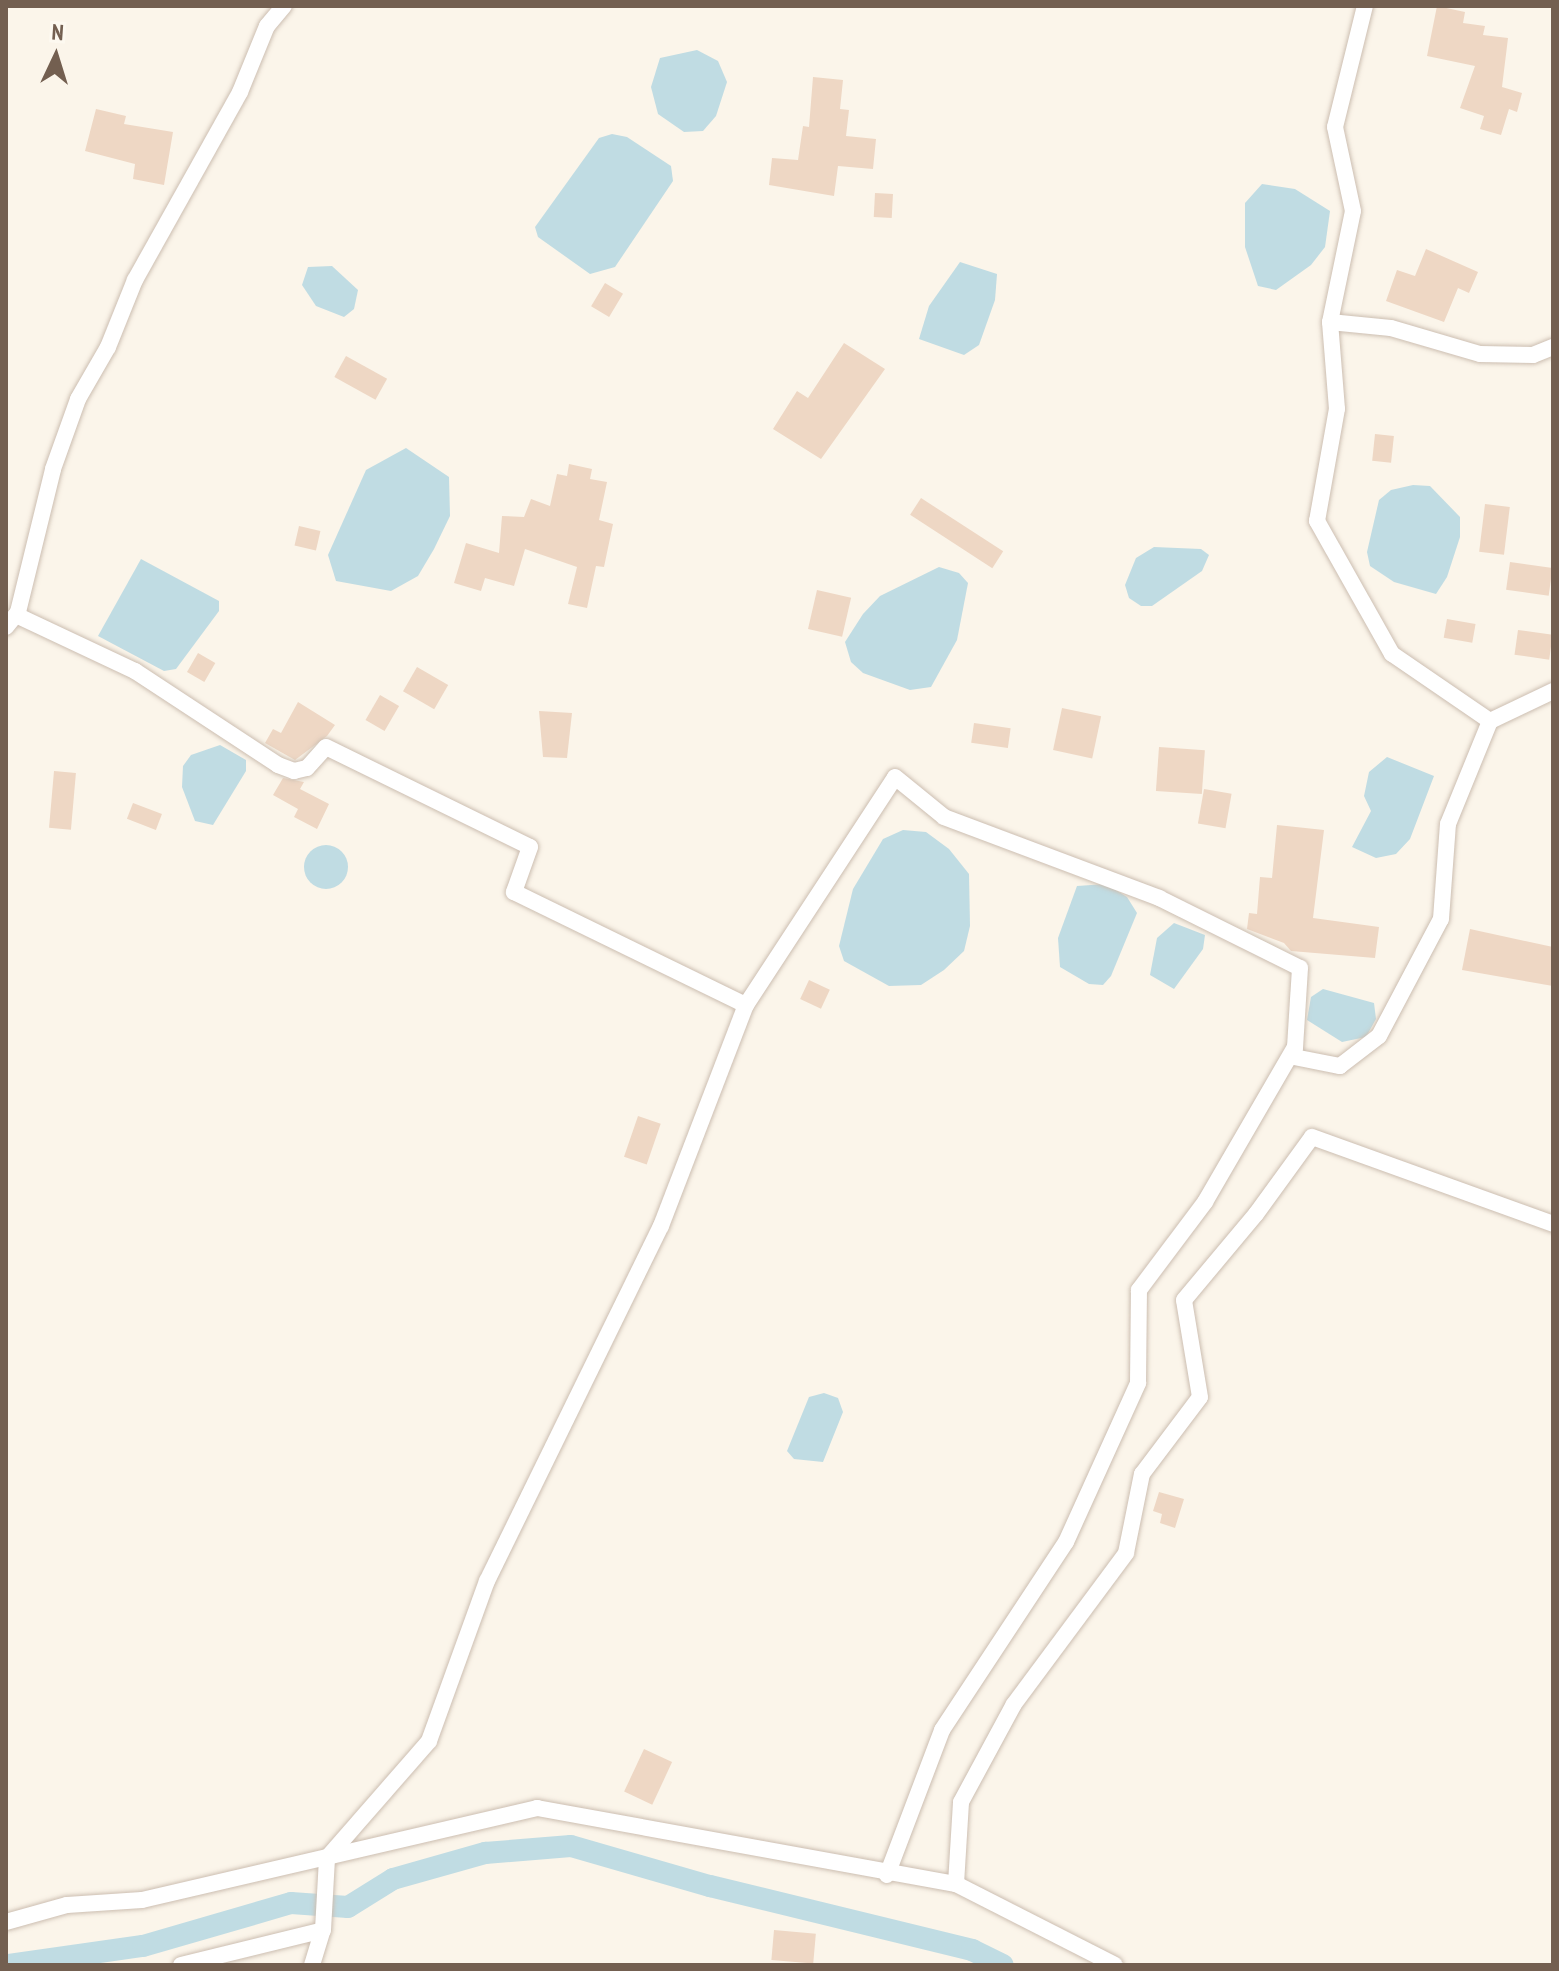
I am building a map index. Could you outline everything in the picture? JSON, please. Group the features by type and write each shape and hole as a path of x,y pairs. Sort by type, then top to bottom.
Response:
{"street":[{"path":"284,6 267,26 240,92 135,280 108,347 78,399 53,469 11,621 135,671 278,765 294,771 307,768 326,747 530,847 514,892 746,1005"},
{"path":"1365,6 1335,127 1353,211 1330,322 1337,409 1317,521 1392,654 1490,721"},
{"path":"1330,322 1391,328 1480,354 1533,355 1553,347"},
{"path":"312,1965 323,1924 327,1858 429,1741 487,1581 661,1226 746,1005 895,777 944,817 1159,898 1300,968 1294,1057 1340,1066 1379,1036 1441,919 1448,824 1490,721 1553,691"},
{"path":"887,1875 942,1730 1066,1542 1138,1383 1139,1290 1205,1202 1295,1047"},
{"path":"956,1884 961,1802 1014,1704 1126,1553 1142,1474 1200,1397 1184,1300 1312,1137 1553,1224"},
{"path":"6,1922 67,1905 142,1900 537,1808 887,1875 956,1884 1115,1965"},
{"path":"181,1965 323,1924"}],"water":[{"path":"697,50 718,61 727,82 716,116 703,131 684,132 658,114 651,87 660,58"},
{"path":"612,134 627,137 671,166 673,181 615,267 590,274 538,237 535,227 599,138"},
{"path":"1262,184 1295,189 1330,211 1325,247 1311,265 1276,290 1258,286 1245,247 1245,203"},
{"path":"960,262 997,274 995,300 979,345 964,355 919,339 929,306"},
{"path":"332,266 358,290 354,309 344,317 316,306 302,285 308,267"},
{"path":"406,448 449,477 450,516 434,549 418,576 391,591 336,581 328,555 366,470"},
{"path":"1413,485 1430,486 1460,517 1460,537 1447,577 1436,594 1394,582 1370,566 1367,552 1379,500 1391,490"},
{"path":"1154,547 1201,549 1209,555 1202,571 1152,606 1141,606 1129,598 1125,585 1136,558"},
{"path":"141,559 219,601 219,611 176,669 164,671 98,636"},
{"path":"939,567 959,573 968,583 957,640 931,687 910,690 863,673 851,662 845,642 863,614 880,596"},
{"path":"220,745 246,760 246,771 213,825 195,821 182,787 183,766 191,755"},
{"path":"1387,757 1434,776 1410,839 1396,854 1376,858 1352,847 1371,811 1364,796 1369,772"},
{"path":"903,830 926,832 949,849 969,874 970,926 964,951 944,970 921,985 889,986 844,961 839,946 853,889 883,839"},
{"path":"326,845 342,851 348,867 342,883 326,889 310,883 304,867 310,851"},
{"path":"1106,884 1127,897 1137,913 1111,976 1103,985 1089,984 1060,967 1058,938 1077,886"},
{"path":"1174,923 1205,935 1203,949 1174,989 1150,975 1157,938"},
{"path":"1323,989 1374,1003 1376,1019 1366,1037 1342,1042 1307,1020 1311,997"},
{"path":"824,1393 838,1398 843,1412 823,1462 794,1459 787,1451 809,1397"}],"building":[{"path":"1437,6 1465,12 1463,23 1485,26 1483,35 1508,38 1502,87 1522,93 1517,112 1509,109 1501,135 1480,129 1484,116 1460,108 1475,66 1427,56"},
{"path":"813,77 843,80 840,109 849,110 846,136 876,139 873,169 838,166 834,196 769,185 772,158 798,160 803,126 809,127"},
{"path":"96,109 126,116 124,124 173,132 164,185 133,179 135,164 85,151"},
{"path":"875,193 893,194 892,218 874,217"},
{"path":"1426,249 1478,272 1469,293 1458,288 1444,322 1386,301 1397,270 1415,276"},
{"path":"605,283 623,294 609,317 591,306"},
{"path":"844,343 885,369 821,459 773,429 797,391 808,398"},
{"path":"346,356 387,379 375,400 334,377"},
{"path":"1375,434 1394,436 1391,463 1372,461"},
{"path":"569,464 592,469 590,479 607,482 599,520 613,524 604,567 596,566 587,608 568,604 577,567 525,549 514,586 485,578 481,591 454,583 466,543 499,553 502,516 524,517 531,499 550,506 557,474 567,476"},
{"path":"921,498 1003,551 992,568 910,515"},
{"path":"1485,504 1510,507 1504,555 1479,552"},
{"path":"299,526 320,531 316,550 295,545"},
{"path":"1510,562 1553,568 1549,596 1506,590"},
{"path":"817,590 851,598 842,637 808,629"},
{"path":"1447,619 1476,624 1472,643 1444,638"},
{"path":"1518,630 1553,635 1549,660 1515,655"},
{"path":"198,653 215,663 204,682 187,672"},
{"path":"417,667 448,685 434,709 403,691"},
{"path":"380,695 399,706 385,731 366,720"},
{"path":"298,702 335,725 327,736 295,760 265,743 273,729 281,733"},
{"path":"1062,708 1101,716 1092,758 1053,750"},
{"path":"539,711 572,713 567,758 543,757"},
{"path":"974,723 1011,728 1008,748 971,743"},
{"path":"1159,747 1205,750 1202,794 1156,791"},
{"path":"54,771 76,773 71,830 49,828"},
{"path":"283,778 304,782 300,789 329,804 317,829 294,817 298,809 273,795"},
{"path":"1204,789 1232,794 1225,828 1198,823"},
{"path":"133,803 162,814 156,830 127,819"},
{"path":"1277,825 1324,830 1313,918 1379,927 1375,958 1291,951 1284,943 1247,929 1249,913 1257,914 1260,877 1272,878"},
{"path":"1470,929 1553,947 1553,986 1462,970"},
{"path":"809,980 830,990 821,1009 800,999"},
{"path":"638,1116 661,1124 647,1164 624,1157"},
{"path":"1159,1492 1184,1499 1175,1528 1160,1523 1162,1514 1153,1511"},
{"path":"644,1749 672,1762 652,1805 624,1792"},
{"path":"774,1930 816,1934 813,1964 771,1960"}],"waterway":[{"path":"9,1965 143,1946 291,1903 348,1907 393,1879 485,1853 571,1846 710,1886 972,1950 1003,1965"}]}
